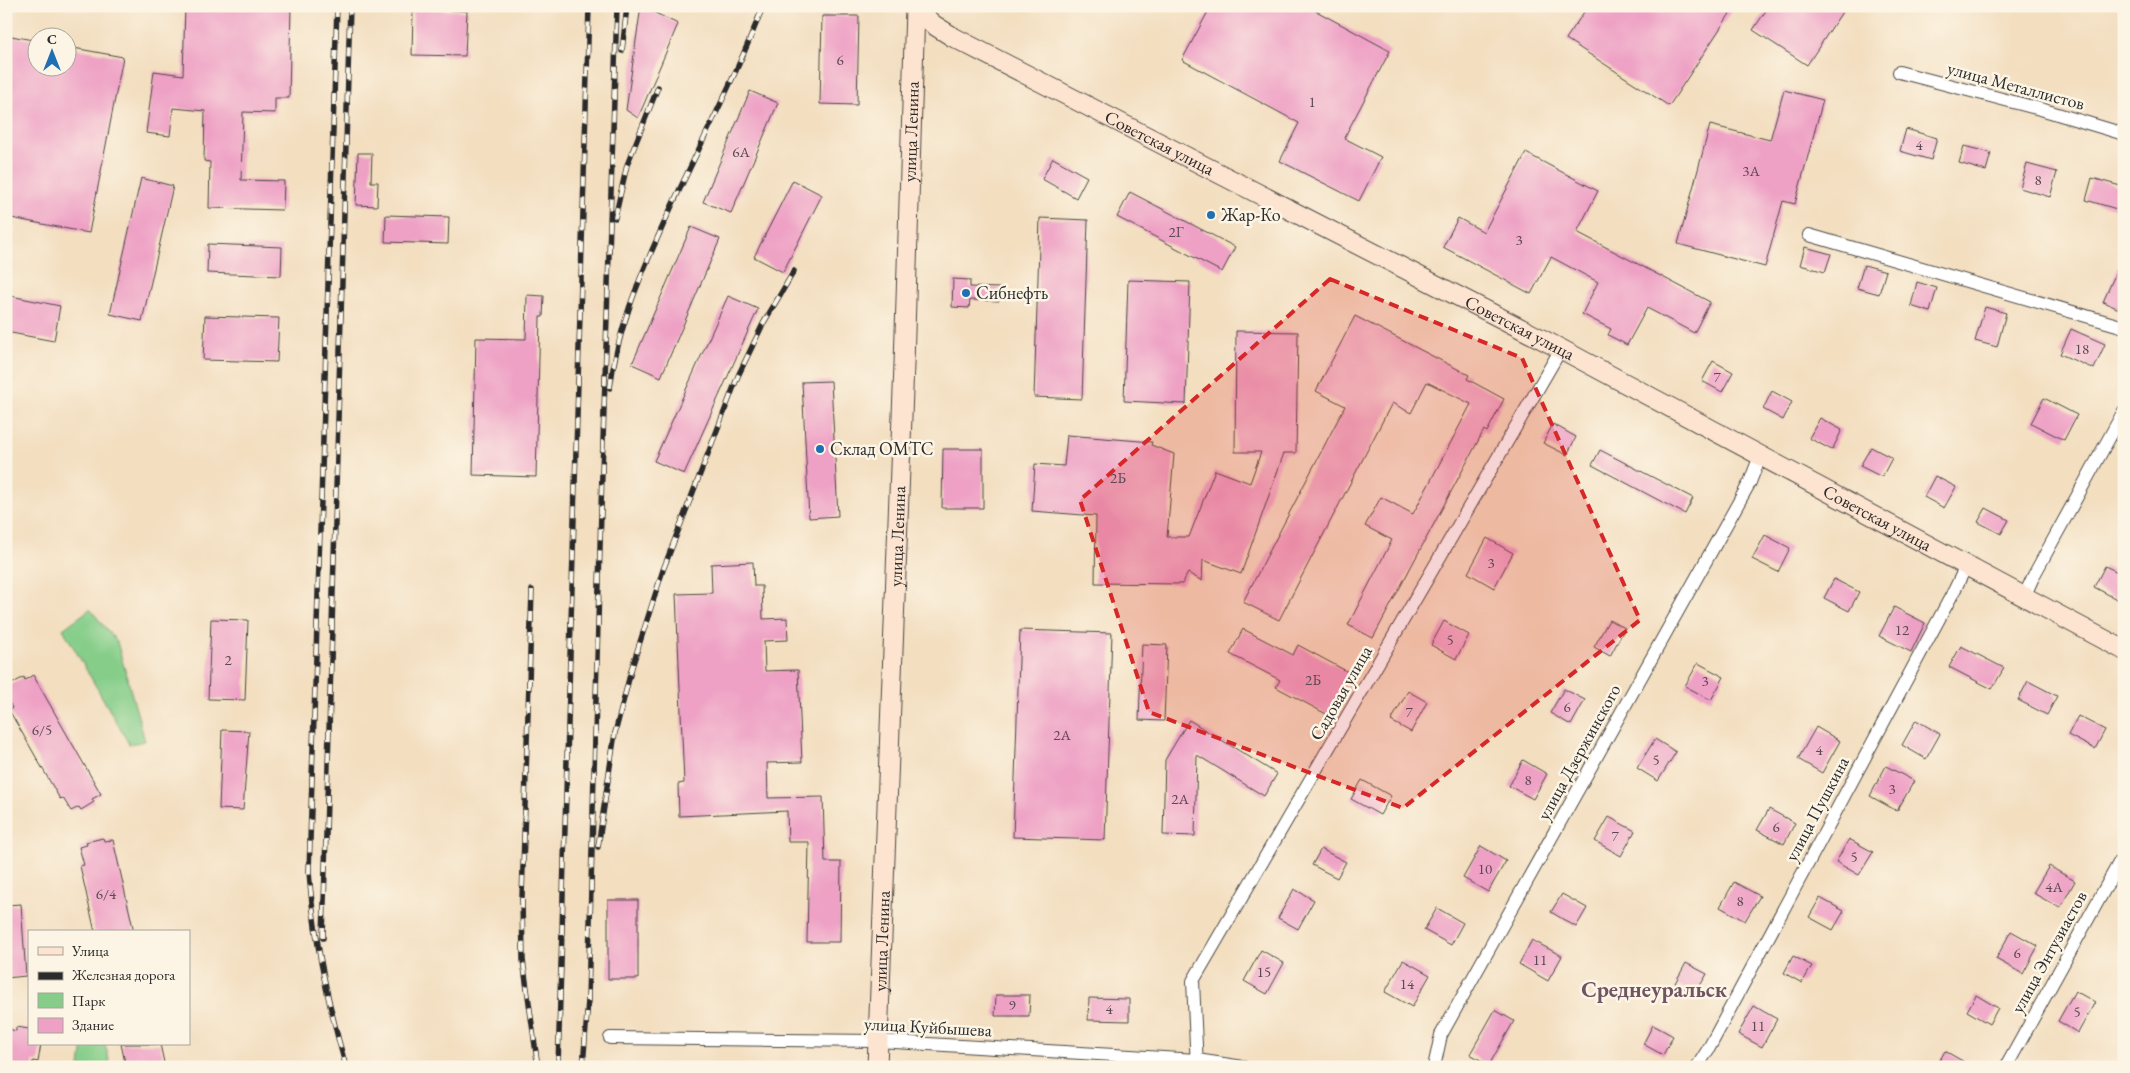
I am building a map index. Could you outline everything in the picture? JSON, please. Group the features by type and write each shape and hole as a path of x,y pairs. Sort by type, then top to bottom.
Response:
{"street":[{"name":"Советская улица","path":"915,7 934,25 962,41 1560,349 2124,650"},
{"name":"улица Ленина","path":"878,1067 915,7"},
{"name":"улица Металлистов","path":"1899,72 2044,110 2124,134"},
{"path":"1810,235 2124,327"},
{"name":"Садовая улица","path":"1197,1063 1193,981 1560,349"},
{"path":"2024,596 2034,575 2118,434 2124,411"},
{"name":"улица Дзержинского","path":"1434,1067 1441,1036 1750,482 1760,456"},
{"name":"улица Пушкина","path":"1697,1067 1966,566"},
{"name":"улица Энтузиастов","path":"2006,1067 2124,854"},
{"name":"улица Куйбышева","path":"610,1038 878,1041 1243,1067"}],"highlighted area":[{"path":"1330,279 1522,358 1640,620 1403,808 1149,712 1080,500"}],"green space":[{"path":"90,609 117,642 145,741 129,744 63,629"},
{"path":"83,1046 106,1046 111,1067 80,1067"}],"building":[{"path":"185,6 291,6 289,98 275,98 275,113 243,112 241,180 284,181 283,210 209,208 210,162 204,161 205,111 173,108 170,136 146,133 154,71 183,75"},
{"path":"641,6 678,24 638,118 626,110"},
{"path":"1211,6 1307,6 1390,51 1344,138 1381,157 1359,201 1280,161 1299,123 1182,60"},
{"path":"1588,6 1735,6 1669,106 1566,39"},
{"path":"1769,6 1846,6 1807,65 1753,30"},
{"path":"413,9 467,11 465,56 412,55"},
{"path":"822,16 859,16 857,105 820,104"},
{"path":"6,35 28,39 28,78 78,78 78,49 123,57 89,233 6,217"},
{"path":"1784,90 1823,100 1795,204 1783,201 1765,267 1678,244 1710,125 1770,140"},
{"path":"750,91 778,103 731,213 703,202"},
{"path":"1906,129 1937,138 1931,160 1900,151"},
{"path":"1964,146 1991,153 1986,171 1959,163"},
{"path":"358,153 372,153 371,182 378,182 377,206 356,205"},
{"path":"1526,153 1598,191 1577,232 1710,302 1694,333 1647,308 1627,345 1608,335 1611,329 1582,314 1598,282 1551,257 1531,294 1443,247 1458,218 1484,232"},
{"path":"1053,158 1087,177 1076,198 1042,179"},
{"path":"2027,164 2057,172 2050,197 2020,188"},
{"path":"141,178 173,186 142,321 110,314"},
{"path":"2092,178 2124,187 2124,197 2120,210 2086,200"},
{"path":"793,180 822,195 783,272 754,257"},
{"path":"1130,192 1235,247 1222,272 1117,217"},
{"path":"386,215 449,217 448,244 385,242"},
{"path":"1040,218 1088,220 1082,399 1034,397"},
{"path":"691,227 720,239 661,377 632,364"},
{"path":"208,244 282,247 281,276 207,273"},
{"path":"1805,247 1831,254 1825,272 1800,265"},
{"path":"2124,254 2124,311 2103,302"},
{"path":"1864,265 1886,271 1879,294 1857,288"},
{"path":"953,279 970,280 970,287 999,288 999,301 970,300 969,308 952,307"},
{"path":"1128,280 1190,282 1186,404 1124,401"},
{"path":"1917,282 1937,288 1930,312 1911,306"},
{"path":"6,295 60,306 54,341 6,332"},
{"path":"527,295 544,296 543,317 540,317 536,477 473,475 476,338 526,339"},
{"path":"728,296 758,309 684,474 654,461"},
{"path":"1985,307 2006,313 1997,347 1975,341"},
{"path":"205,316 279,318 277,362 203,360"},
{"path":"1355,316 1469,375 1467,379 1504,399 1487,432 1484,430 1373,638 1348,625 1392,540 1365,526 1381,497 1413,514 1471,404 1427,382 1411,413 1392,403 1279,620 1243,602 1345,406 1316,391"},
{"path":"2071,329 2105,344 2094,369 2060,354"},
{"path":"1236,331 1298,332 1296,453 1284,453 1241,574 1203,560 1202,581 1188,573 1182,584 1095,583 1096,516 1032,511 1035,464 1064,466 1067,435 1152,442 1151,445 1174,454 1167,537 1189,537 1215,470 1250,483 1261,452 1235,452"},
{"path":"1713,361 1733,372 1722,392 1702,381"},
{"name":"Склад ОМТС","path":"831,381 838,516 809,518 802,382"},
{"path":"1772,391 1792,402 1783,420 1763,409"},
{"path":"2044,398 2077,415 2064,440 2031,423"},
{"path":"1820,418 1842,430 1832,450 1809,438"},
{"path":"1553,424 1576,437 1567,455 1543,443"},
{"path":"1871,447 1892,458 1882,477 1860,466"},
{"path":"943,449 983,449 983,508 942,508"},
{"path":"1600,450 1693,498 1685,514 1592,465"},
{"path":"1935,476 1956,487 1944,508 1924,497"},
{"path":"1986,508 2009,520 2001,534 1978,522"},
{"path":"1765,535 1790,548 1778,572 1752,559"},
{"path":"1487,538 1513,553 1494,588 1468,573"},
{"path":"753,562 754,586 762,586 763,619 787,618 788,640 764,641 765,671 798,670 802,762 767,763 768,798 823,797 825,862 841,862 840,942 807,942 809,842 788,842 787,811 679,816 678,784 684,783 676,594 712,593 711,564"},
{"path":"2105,566 2124,575 2124,603 2094,587"},
{"path":"1834,579 1859,592 1849,611 1824,598"},
{"path":"1894,607 1925,623 1911,652 1879,636"},
{"path":"211,619 248,620 245,700 208,699"},
{"path":"1609,620 1625,628 1610,656 1594,647"},
{"path":"1444,621 1469,635 1456,659 1431,645"},
{"path":"1243,629 1293,655 1298,645 1350,673 1328,715 1276,687 1280,680 1230,654"},
{"path":"1020,630 1112,633 1105,840 1013,837"},
{"path":"1142,644 1167,645 1164,721 1139,720"},
{"path":"1961,646 2004,668 1992,689 1949,667"},
{"path":"1698,663 1724,677 1711,700 1685,686"},
{"path":"33,675 101,794 92,799 94,802 81,810 79,807 71,811 63,798 60,799 9,710 12,708 6,697 6,687 24,677 25,680"},
{"path":"2028,681 2057,696 2047,715 2018,700"},
{"path":"1564,689 1585,700 1571,725 1550,713"},
{"path":"1408,691 1427,702 1411,732 1391,721"},
{"path":"2078,716 2105,730 2095,749 2068,735"},
{"path":"1189,720 1277,774 1264,796 1197,755 1195,836 1163,835 1165,760"},
{"path":"1916,720 1940,734 1926,759 1902,745"},
{"path":"1816,727 1840,741 1822,773 1798,759"},
{"path":"222,730 249,731 243,810 219,809"},
{"path":"1655,739 1676,752 1658,781 1637,768"},
{"path":"1523,760 1547,774 1533,799 1509,786"},
{"path":"1886,766 1914,781 1897,811 1870,796"},
{"path":"1362,780 1391,796 1380,815 1351,799"},
{"path":"1769,809 1795,823 1784,844 1757,830"},
{"path":"1609,817 1635,831 1621,856 1595,841"},
{"path":"103,838 104,841 113,840 134,930 95,930 80,866 84,865 79,847 87,845 86,842"},
{"path":"1849,839 1873,852 1859,875 1836,862"},
{"path":"1481,846 1506,861 1488,892 1463,878"},
{"path":"1321,849 1346,862 1337,878 1312,865"},
{"path":"2049,866 2075,881 2060,908 2033,893"},
{"path":"1734,882 1760,896 1745,921 1720,907"},
{"path":"1294,889 1314,900 1298,929 1278,918"},
{"path":"1562,894 1587,908 1576,927 1551,912"},
{"path":"1820,898 1844,911 1833,930 1809,917"},
{"path":"608,900 638,900 638,979 608,979"},
{"path":"21,904 26,976 6,978 6,905"},
{"path":"1437,908 1463,923 1451,945 1424,930"},
{"path":"2011,931 2038,946 2023,974 1996,959"},
{"path":"1532,940 1562,956 1548,981 1519,964"},
{"path":"1261,950 1284,963 1267,994 1244,981"},
{"path":"1793,956 1812,966 1802,983 1784,973"},
{"path":"1403,960 1430,975 1412,1007 1385,992"},
{"path":"1686,963 1707,974 1695,994 1675,983"},
{"path":"2075,991 2095,1002 2078,1033 2058,1021"},
{"path":"996,995 1030,995 1029,1016 995,1016"},
{"path":"1976,995 1998,1008 1989,1024 1967,1011"},
{"path":"1089,998 1129,999 1129,1021 1088,1020"},
{"path":"1754,1006 1777,1019 1762,1047 1738,1034"},
{"path":"1495,1010 1514,1021 1489,1065 1470,1054"},
{"path":"1653,1025 1673,1036 1663,1055 1643,1044"},
{"path":"16,1027 28,1029 28,1046 41,1046 38,1062 33,1061 33,1067 6,1067 8,1029 16,1031"},
{"path":"121,1046 160,1046 165,1067 126,1067"},
{"path":"1945,1051 1973,1067 1936,1067"}],"railway":[{"path":"337,6 309,872 314,921 323,971 346,1067"},
{"path":"323,938 350,6"},
{"path":"558,1067 589,6"},
{"path":"583,1067 588,1000 617,6"},
{"path":"622,51 627,6"},
{"path":"610,388 623,327 644,268 727,91 763,6"},
{"path":"615,218 627,165 658,87"},
{"path":"598,847 615,733 632,667 663,570 738,376 763,324 794,271"},
{"path":"532,590 522,898 523,960 538,1067"}],"place":[{"name":"Жар-Ко","path":"1211,215"},
{"name":"Сибнефть","path":"966,293"},
{"name":"Склад ОМТС","path":"820,449"}],"district":[{"name":"Среднеуральск","path":"1654,989"}]}
